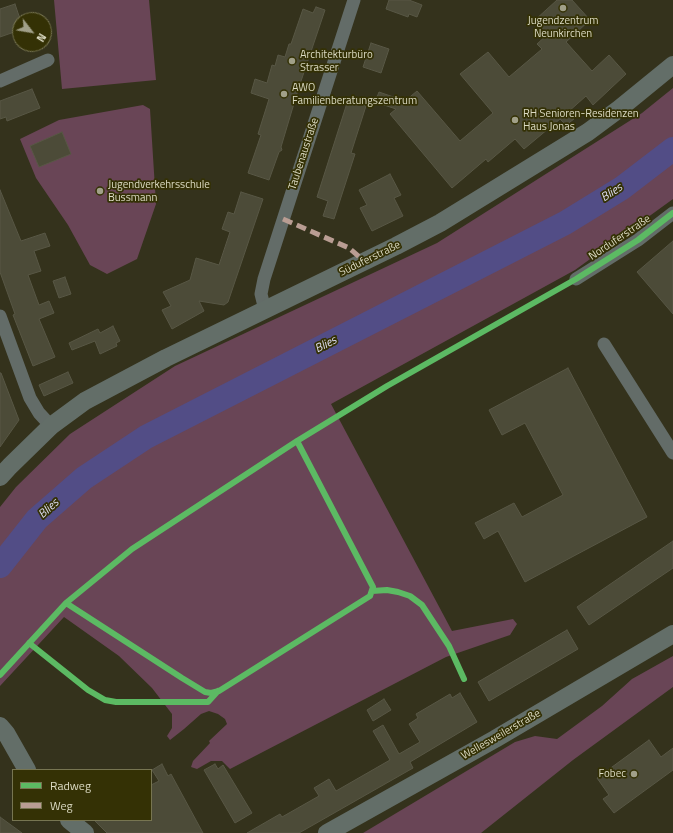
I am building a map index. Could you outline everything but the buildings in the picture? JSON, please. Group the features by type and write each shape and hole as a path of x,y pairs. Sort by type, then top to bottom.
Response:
{"main road":[{"name":"Süduferstraße","path":"0,477 50,426 85,401 166,358 440,223 588,132 673,65"},
{"name":"Wellesweilerstraße","path":"327,833 496,739 673,634"},
{"path":"0,726 6,733 26,769"},
{"path":"70,821 85,833"}],"street":[{"name":"Taubenaustraße","path":"265,310 261,294 264,279 354,0"},
{"path":"0,81 48,60"},
{"name":"Norduferstraße","path":"576,279 638,240 673,213"},
{"path":"0,316 30,398 39,414 50,426"},
{"path":"604,344 673,453"}],"shaded area":[{"path":"54,0 149,0 156,80 62,89"},
{"path":"673,88 673,199 575,270 331,404 452,631 513,619 517,624 510,635 446,657 230,769 222,761 211,761 197,769 191,767 193,761 210,743 209,741 227,724 225,719 218,714 209,711 201,714 170,740 167,736 172,728 172,714 152,688 119,656 64,617 0,686 0,507 16,487 70,434 175,366 437,243 642,113"},
{"name":"Jugendverkehrsschule Bussmann","path":"143,105 150,109 156,204 137,259 107,274 90,265 68,225 36,178 20,139 59,120"},
{"path":"673,656 673,687 573,760 481,833 363,833 515,742 535,736 557,739 602,706 632,679"}],"waterway":[{"name":"Blies","path":"0,566 37,519 84,478 146,437 565,223 622,188 673,149"}],"marked path":[{"path":"283,219 349,248 364,261"}],"cycle path":[{"path":"0,675 66,603 132,549 297,441 387,386 576,279 638,240 673,213"},
{"path":"66,603 182,678 205,692 211,693 219,691 370,596 373,587 297,441"},
{"path":"372,591 387,590 398,592 410,596 422,605 449,646 464,679"},
{"path":"29,643 88,690 105,700 116,702 208,702 218,691"}],"place":[{"name":"Jugendzentrum Neunkirchen","path":"563,8"},
{"name":"Architekturbüro Strasser","path":"292,61"},
{"name":"AWO Familienberatungszentrum","path":"284,94"},
{"name":"RH Senioren-Residenzen Haus Jonas","path":"515,120"},
{"name":"Jugendverkehrsschule Bussmann","path":"100,191"},
{"name":"Fobec","path":"634,774"}]}
